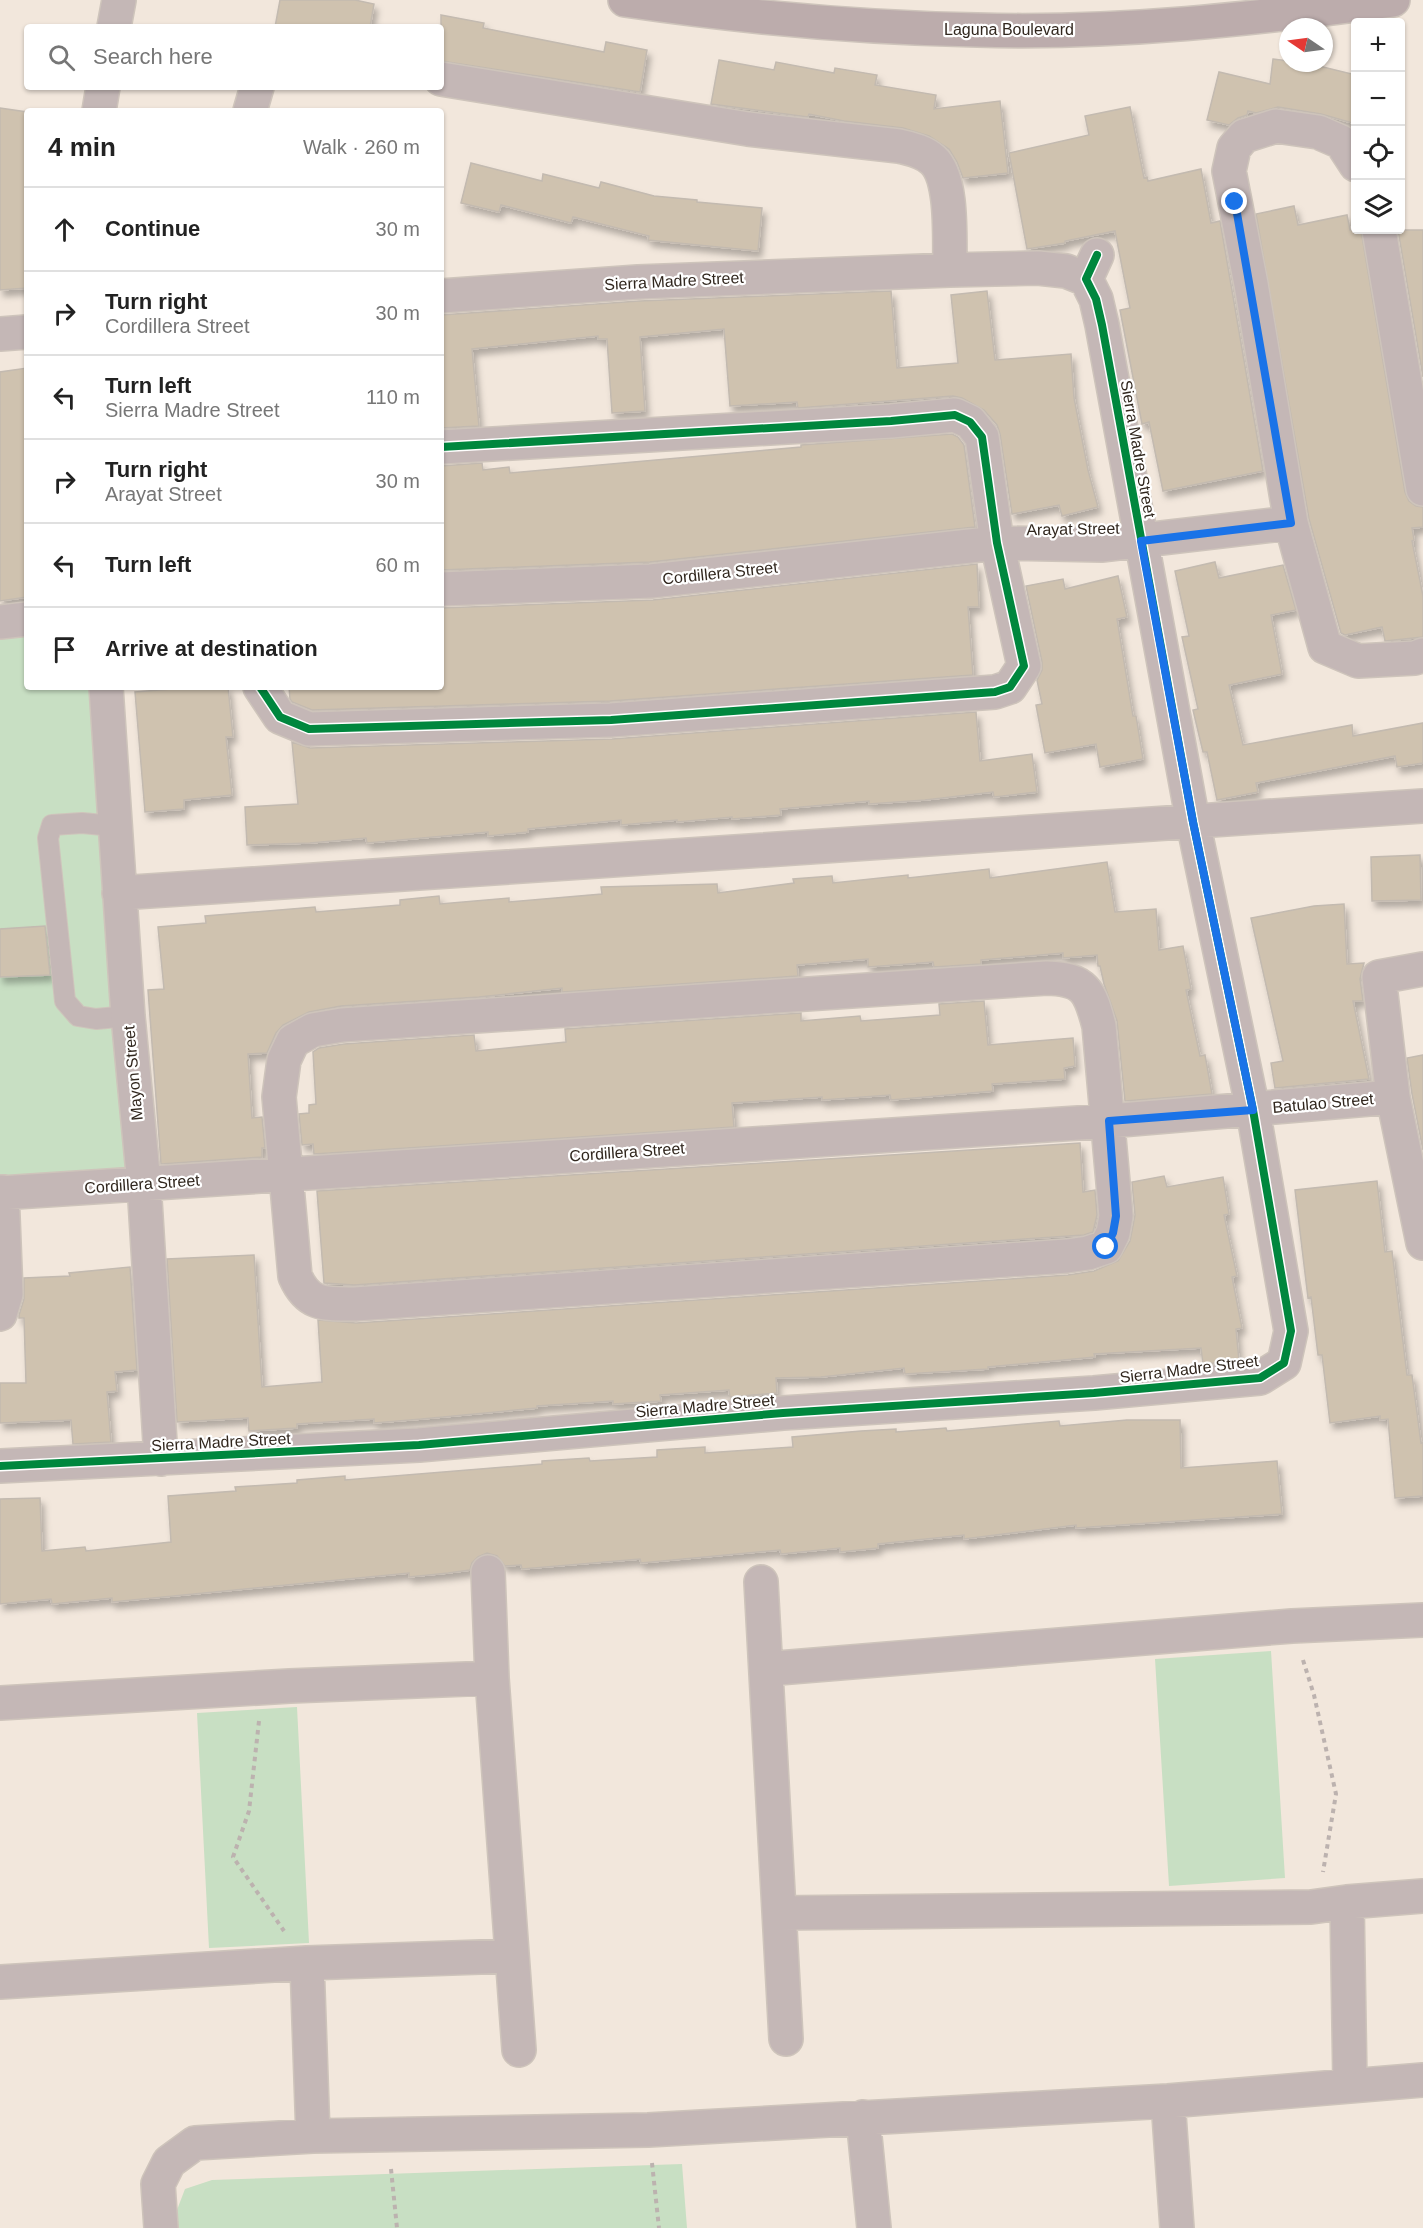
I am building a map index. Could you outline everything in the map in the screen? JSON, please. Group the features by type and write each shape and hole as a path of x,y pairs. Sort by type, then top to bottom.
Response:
{"main road":[{"name":"Laguna Boulevard","path":"625,0 874,27 979,30 1078,29 1190,24 1300,13 1393,0"}],"street":[{"path":"115,24 119,0"},
{"path":"444,79 748,129 899,146 921,152 935,161 944,179 948,205 950,270"},
{"path":"100,108 102,90"},
{"path":"251,108 256,90"},
{"path":"1351,157 1341,142 1318,132 1276,126 1244,136 1234,148 1229,171 1251,284 1291,523 1325,647 1358,661 1415,658 1423,655"},
{"path":"1380,234 1423,489"},
{"name":"Sierra Madre Street","path":"0,1466 419,1445 783,1413 1094,1393 1260,1377 1284,1363 1291,1331 1253,1110 1193,822 1091,267 1066,271 1038,268 950,270 638,282 444,296"},
{"path":"0,334 24,332"},
{"path":"262,690 280,717 309,729 611,720 995,692 1010,687 1024,666 997,543 982,436 970,422 955,415 844,424 444,447"},
{"name":"Arayat Street","path":"997,543 1101,545 1291,523"},
{"name":"Cordillera Street","path":"444,589 651,581 997,543"},
{"path":"0,622 24,619"},
{"name":"Mayon Street","path":"106,690 128,1016 144,1184 161,1459"},
{"path":"119,893 1423,806"},
{"path":"1423,969 1379,977 1393,1097 1423,1243"},
{"path":"1067,978 1082,986 1093,1001 1099,1026 1109,1121 1116,1216 1113,1233 1106,1247 1088,1253 334,1304 318,1301 302,1292 295,1276 279,1097 284,1060 293,1041 313,1030 354,1024 1067,978"},
{"name":"Batulao Street","path":"1253,1110 1393,1097"},
{"name":"Cordillera Street","path":"1,1192 1253,1110"},
{"path":"0,1314 6,1294 1,1192"},
{"path":"488,1572 492,1677 519,2050"},
{"path":"761,1582 786,2039"},
{"path":"766,1669 1292,1626 1423,1620"},
{"path":"0,1703 492,1677"},
{"path":"780,1913 1311,1907 1423,1896"},
{"path":"1347,1902 1350,2085"},
{"path":"0,1982 307,1963 512,1956"},
{"path":"307,1963 313,2136"},
{"path":"161,2228 158,2184 169,2162 195,2143 313,2136 648,2130 1168,2101 1423,2080"},
{"path":"1168,2101 1178,2228"},
{"path":"864,2117 874,2228"}],"lane":[{"path":"114,826 82,823 52,825 48,838 64,1001 78,1016 96,1019 128,1016"}],"path":[{"path":"1292,1626 1314,1695 1336,1794 1321,1885 1311,1907"},
{"path":"290,1686 260,1710 249,1812 233,1857 307,1963"},
{"path":"648,2130 659,2228"},
{"path":"387,2135 397,2228"}],"green space":[{"path":"24,632 24,690 94,690 128,1177 0,1185 0,635"},
{"path":"1271,1651 1285,1878 1169,1886 1155,1659"},
{"path":"297,1707 309,1943 209,1948 197,1713"},
{"path":"682,2164 687,2228 172,2228 185,2189 212,2180"}],"building":[{"path":"280,0 355,0 374,4 371,24 276,24"},
{"path":"441,15 484,23 483,28 604,52 606,42 647,50 640,92 444,61 444,24 441,24"},
{"path":"1273,59 1279,60 1279,72 1333,72 1333,69 1351,74 1351,123 1321,114 1278,107 1256,113 1248,111 1247,115 1229,125 1207,120 1219,72 1270,84"},
{"path":"719,60 774,70 776,62 834,73 835,68 877,75 875,85 936,95 934,109 1000,101 1008,173 963,178 949,149 929,136 903,128 809,114 808,117 711,104"},
{"path":"1130,107 1144,178 1147,177 1148,181 1201,169 1211,223 1220,221 1263,471 1163,491 1149,422 1142,424 1120,310 1130,308 1115,231 1027,249 1009,153 1089,135 1085,116"},
{"path":"0,108 24,112 24,288 0,290"},
{"path":"471,163 542,181 543,174 599,188 601,182 654,196 762,208 758,251 648,240 649,236 573,217 571,223 501,205 499,212 461,203"},
{"path":"1294,206 1298,225 1347,215 1351,234 1362,234 1405,492 1409,501 1416,506 1423,507 1423,527 1412,528 1414,540 1412,541 1423,596 1423,637 1385,641 1382,627 1345,635 1341,633 1309,519 1256,214"},
{"path":"1405,230 1423,230 1423,377 1399,234 1405,234"},
{"path":"891,291 897,368 958,363 951,295 987,291 995,360 1071,354 1074,398 1088,470 1098,507 1062,516 1059,505 1012,514 997,425 984,410 962,398 953,396 798,408 797,402 730,406 724,329 640,337 645,411 612,413 607,339 598,339 598,336 472,349 479,426 444,428 444,315 639,301"},
{"path":"24,368 24,597 0,601 0,372"},
{"path":"952,434 958,437 964,445 975,527 650,562 444,570 444,466 482,463 483,470 509,467 510,473 801,447 801,445"},
{"path":"1215,562 1219,578 1283,565 1296,610 1271,615 1282,674 1229,685 1243,745 1352,725 1353,736 1423,723 1423,763 1397,767 1395,756 1256,783 1258,792 1217,800 1207,752 1203,752 1193,710 1198,709 1182,637 1189,636 1175,571"},
{"path":"977,564 979,607 968,607 973,675 610,701 312,710 290,699 289,690 444,690 444,608 653,600"},
{"path":"1118,576 1127,617 1117,619 1133,716 1136,716 1143,759 1100,767 1096,744 1045,753 1036,705 1042,704 1037,680 1042,670 1042,662 1026,586 1063,579 1065,589"},
{"path":"228,690 233,737 226,737 232,795 184,800 184,809 145,812 135,692"},
{"path":"976,712 980,761 1032,754 1037,792 994,797 993,792 869,804 869,801 780,809 781,815 732,819 732,817 621,825 621,820 528,829 528,832 488,836 488,832 367,843 366,838 247,845 245,807 298,804 292,742 310,748 612,739"},
{"path":"1420,855 1421,900 1372,901 1371,857"},
{"path":"1107,862 1115,912 1156,909 1159,950 1183,946 1191,989 1186,990 1200,1056 1205,1055 1212,1094 1125,1101 1117,1021 1100,966 1098,966 1097,955 1063,958 1063,953 981,960 981,964 934,967 933,962 868,967 868,959 797,965 798,976 562,992 562,988 479,997 341,1006 309,1012 283,1025 276,1033 267,1053 248,1054 252,1118 262,1117 265,1148 262,1148 262,1157 161,1164 148,990 164,989 158,927 206,923 205,916 315,907 316,912 400,905 400,900 439,896 440,904 509,898 509,902 602,894 601,887 717,884 718,893 794,883 793,879 832,876 833,883 989,869 990,878"},
{"path":"1344,904 1347,964 1364,963 1360,979 1363,1001 1353,1001 1369,1079 1275,1088 1271,1063 1283,1061 1251,918 1314,906"},
{"path":"45,926 50,975 0,977 0,929"},
{"path":"984,1001 988,1045 1073,1038 1075,1066 1064,1068 1065,1079 992,1084 993,1091 891,1100 890,1095 732,1103 734,1127 314,1154 313,1144 302,1145 299,1114 309,1113 309,1105 316,1104 313,1052 319,1048 344,1044 474,1035 476,1051 566,1042 565,1029 801,1013 801,1021 860,1016 861,1021 940,1015 939,1004"},
{"path":"1423,1055 1423,1150 1407,1058"},
{"path":"1080,1143 1083,1192 1095,1190 1097,1215 1093,1232 1084,1235 354,1285 324,1283 317,1191"},
{"path":"1164,1176 1167,1187 1223,1177 1229,1214 1224,1215 1237,1276 1232,1277 1242,1328 1236,1329 1239,1361 1203,1364 1201,1348 1094,1354 1095,1357 988,1367 988,1369 905,1374 904,1368 821,1377 776,1378 777,1393 730,1397 729,1390 660,1395 661,1401 613,1404 613,1401 537,1406 537,1408 422,1419 374,1423 374,1419 297,1424 297,1428 249,1431 248,1418 177,1422 167,1259 254,1255 262,1387 322,1382 318,1320 356,1323 1068,1275 1094,1271 1118,1261 1130,1241 1135,1215 1132,1182"},
{"path":"1377,1181 1385,1252 1392,1251 1407,1375 1412,1375 1421,1443 1423,1442 1423,1496 1395,1498 1388,1419 1380,1420 1380,1416 1330,1423 1322,1355 1318,1355 1311,1297 1308,1298 1295,1190"},
{"path":"130,1267 137,1370 115,1372 117,1391 107,1392 111,1442 73,1444 71,1420 0,1423 0,1383 26,1383 24,1318 19,1318 24,1299 24,1278 70,1276 69,1273"},
{"path":"1127,1420 1180,1420 1181,1468 1277,1461 1282,1514 1076,1528 1076,1525 964,1539 964,1535 878,1544 878,1548 840,1552 840,1548 781,1554 780,1550 641,1563 640,1559 522,1569 521,1565 505,1566 497,1556 487,1553 472,1563 470,1570 448,1573 409,1577 409,1573 112,1602 112,1598 52,1604 51,1599 0,1604 0,1499 40,1498 42,1551 85,1547 86,1551 171,1542 168,1496 236,1491 235,1487 297,1483 297,1480 345,1476 345,1480 542,1464 542,1461 657,1457 657,1450 705,1447 705,1453 793,1447 792,1437 861,1431 896,1429 896,1432 946,1428 947,1431 1059,1421 1060,1426"}],"cycle path":[{"path":"0,1466 419,1445 783,1413 1094,1393 1260,1378 1284,1363 1291,1331 1253,1110 1193,822 1102,325 1096,299 1086,279 1097,255"},
{"path":"262,690 280,717 309,729 611,720 995,692 1010,687 1024,666 997,543 982,437 970,422 955,415 891,421 444,447"}],"route":[{"path":"1106,1247 1113,1233 1116,1216 1109,1121 1253,1110 1193,822 1141,541 1291,523 1235,202"}]}
